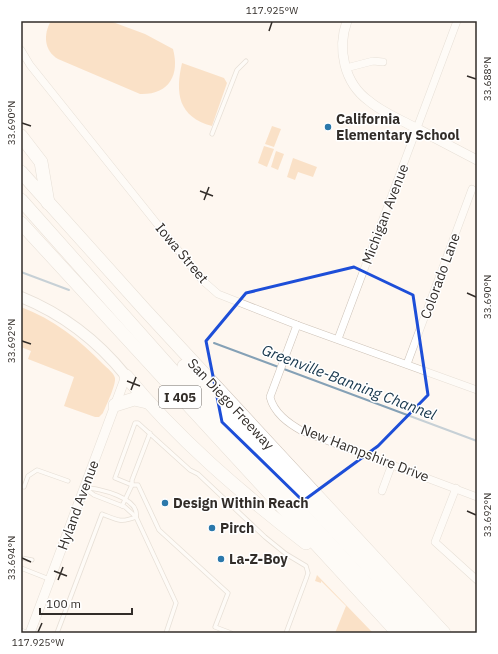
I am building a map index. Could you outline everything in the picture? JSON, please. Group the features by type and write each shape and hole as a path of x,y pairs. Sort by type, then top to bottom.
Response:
{"highway":[{"path":"21,136 41,162 48,204"},
{"name":"San Diego Freeway","path":"21,172 48,204 444,633"},
{"path":"21,181 192,375 429,633"},
{"path":"21,200 225,430 412,633"},
{"name":"I 405","path":"21,223 398,633"},
{"path":"126,376 147,402 251,500 336,567"},
{"path":"115,405 134,399 147,402"}],"main road":[{"path":"21,297 49,310 83,332 102,349 126,376"}],"street":[{"path":"347,21 343,36 342,49 346,68 357,90 368,101 477,160"},
{"name":"Michigan Avenue","path":"338,339 457,21"},
{"name":"Iowa Street","path":"21,50 30,65 202,280 218,294 407,364 476,387"},
{"path":"346,68 373,61 383,62"},
{"name":"Colorado Lane","path":"407,364 472,188"},
{"name":"New Hampshire Drive","path":"297,324 270,397 272,406 280,416 294,426 477,497"},
{"name":"Hyland Avenue","path":"30,633 126,376"},
{"path":"382,491 392,464"},
{"path":"456,488 435,542 477,580"}],"lane":[{"path":"212,134 237,70 246,61"},
{"path":"232,633 216,627 228,594 159,530 138,485 132,485 115,478 135,423 138,422 220,494 265,537 286,554 306,566 308,573 306,580 286,633"},
{"path":"122,506 127,499 132,485 132,480 150,433"},
{"path":"21,486 24,487 28,476 37,470 68,481"},
{"path":"85,488 97,488 127,499 133,506 137,514 136,517 176,603 166,633"},
{"path":"85,488 94,495 122,506 136,517"},
{"path":"57,633 102,514 120,521 126,521 136,517"},
{"path":"21,558 32,560"},
{"path":"21,568 50,580"}],"highlighted area":[{"path":"354,267 413,295 428,395 378,446 303,501 222,422 206,341 246,293"}],"shaded area":[{"path":"51,21 110,21 145,34 173,49 175,67 170,82 158,91 140,94 58,59 50,52 46,42 48,26"},
{"path":"182,63 224,78 227,83 212,126 192,117 182,102 179,94 179,84"},
{"path":"272,126 281,129 274,147 265,144"},
{"path":"264,146 274,149 267,167 258,163"},
{"path":"276,151 284,154 278,170 271,167"},
{"path":"293,158 317,167 313,177 298,172 295,180 287,177"},
{"path":"21,307 55,324 65,331 85,347 113,374 115,381 103,413 99,417 64,406 74,377 28,359 31,351 21,347"},
{"path":"317,575 373,633 335,633 346,606 321,581 321,583 315,581"}],"waterway":[{"name":"Greenville-Banning Channel","path":"21,272 69,290"},
{"name":"Greenville-Banning Channel","path":"214,343 477,441"}],"place":[{"name":"California Elementary School","path":"328,127"},
{"name":"Design Within Reach","path":"165,503"},
{"name":"Pirch","path":"212,528"},
{"name":"La-Z-Boy","path":"221,559"}]}
